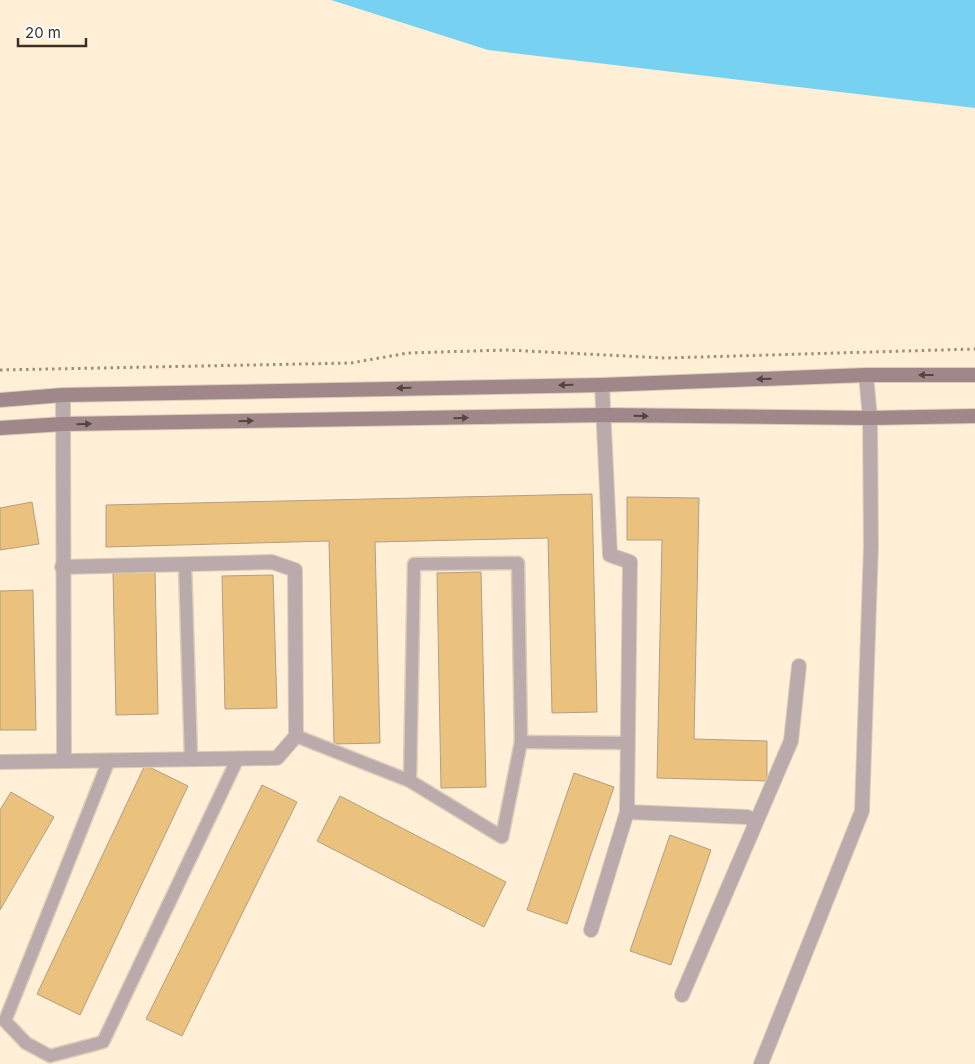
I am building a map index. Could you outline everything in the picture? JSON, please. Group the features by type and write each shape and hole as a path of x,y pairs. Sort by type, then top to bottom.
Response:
{"main road":[{"path":"0,400 63,395 602,385 866,375 975,376"},
{"path":"0,428 63,424 605,415 870,418 975,416"}],"street":[{"path":"761,1064 862,811 871,546 870,418 866,375"},
{"path":"591,930 627,812 630,562 610,555 605,415 602,385"},
{"path":"63,395 64,761"},
{"path":"0,762 277,758 296,736 296,570 272,562 62,568"},
{"path":"682,994 755,820 791,741 799,666"},
{"path":"627,812 747,817 755,820"}],"lane":[{"path":"296,736 410,781 502,837 521,742 518,563 414,564 410,781"},
{"path":"185,564 191,758"},
{"path":"521,742 628,743"},
{"path":"109,760 5,1021 26,1043 50,1056 103,1042 238,758"}],"path":[{"path":"0,370 351,363 408,353 507,350 665,358 975,349"}],"water":[{"path":"331,0 975,0 975,108 488,50"}],"building":[{"path":"592,494 597,712 552,713 548,538 375,542 380,743 334,744 329,541 106,547 106,505"},
{"path":"627,497 699,498 694,739 767,741 767,781 657,778 662,540 627,540"},
{"path":"32,502 39,544 0,550 0,508"},
{"path":"155,572 158,714 116,715 113,573"},
{"path":"481,572 486,787 441,788 437,573"},
{"path":"273,575 277,708 225,709 222,576"},
{"path":"33,590 36,730 0,730 0,591"},
{"path":"145,765 188,786 80,1015 37,994"},
{"path":"574,773 614,787 567,924 527,910"},
{"path":"262,785 297,802 182,1036 146,1019"},
{"path":"11,792 54,817 0,910 0,810"},
{"path":"340,796 506,882 484,927 317,841"},
{"path":"670,835 711,850 671,965 630,951"}]}
